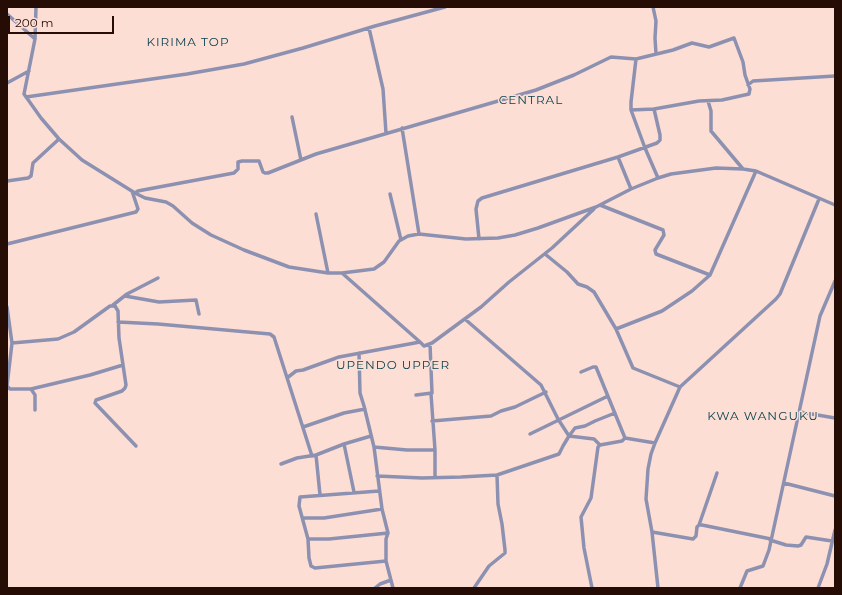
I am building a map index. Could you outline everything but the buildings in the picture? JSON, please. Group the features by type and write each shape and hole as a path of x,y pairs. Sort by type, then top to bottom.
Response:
{"street":[{"path":"36,7 35,39 24,90 26,97 59,139 82,160 134,192 146,198 166,202 173,206 192,223 211,235 244,250 289,267 328,273 342,273 374,269 380,267 401,240 408,236 419,234 479,239 514,235 538,228 598,206 631,189 658,178 671,174 716,168 756,171 835,205"},
{"path":"26,97 187,74 244,64 445,7"},
{"path":"653,7 656,21 656,54"},
{"path":"7,14 35,39"},
{"path":"369,28 383,89 386,133"},
{"path":"134,192 234,173 238,169 238,162 242,161 259,161 265,173 275,171 316,154 536,90 574,75 611,57 636,59 673,50 692,43 709,47 734,38 743,62 750,92 749,94 708,101 631,110"},
{"path":"636,59 631,110 658,178"},
{"path":"7,83 29,71"},
{"path":"748,85 753,81 835,76"},
{"path":"708,101 711,111 711,131 743,169"},
{"path":"479,239 476,206 478,201 482,198 645,148 660,140 654,108"},
{"path":"292,117 301,160"},
{"path":"402,128 419,234"},
{"path":"7,181 28,178 31,176 33,164 59,139"},
{"path":"618,157 631,189"},
{"path":"616,329 662,311 692,291 710,275 756,171"},
{"path":"7,244 136,212 138,209 134,192"},
{"path":"390,194 401,240"},
{"path":"658,588 652,532 646,499 648,469 655,443 680,387 780,294 820,199"},
{"path":"598,206 663,230 664,235 655,250 656,254 710,275"},
{"path":"342,273 424,346 430,344 466,320 509,282 545,254 598,206"},
{"path":"316,214 328,273"},
{"path":"545,254 568,272 578,284 594,292 616,329 633,369 680,387"},
{"path":"12,343 58,339 74,332 125,296 158,278"},
{"path":"740,588 747,571 763,566 769,550 820,316 835,281"},
{"path":"125,296 159,302 196,300 199,314"},
{"path":"113,305 117,308 126,385 122,391 96,400 95,404 136,446"},
{"path":"7,307 12,343 7,384 8,388 10,389 31,389 90,375 123,365"},
{"path":"466,320 535,378 546,392 558,419 568,436"},
{"path":"118,322 270,334 274,337 312,456"},
{"path":"288,378 296,371 303,370 339,357 420,342"},
{"path":"430,344 435,478"},
{"path":"359,353 360,393 374,447 379,491 388,533 386,539 386,561 393,588"},
{"path":"581,372 592,367 596,367 625,438"},
{"path":"31,389 35,395 35,410"},
{"path":"432,421 491,416 500,411 515,407 546,392"},
{"path":"416,395 431,394"},
{"path":"530,434 558,419 608,396"},
{"path":"303,427 344,413 365,409"},
{"path":"800,412 835,418"},
{"path":"377,476 435,478 497,475 559,454 568,436 575,428 585,426 615,413"},
{"path":"281,464 297,458 316,455 344,444 371,436"},
{"path":"568,436 594,439 600,445"},
{"path":"600,445 622,441 625,438 655,443"},
{"path":"344,444 354,492"},
{"path":"592,588 584,548 581,517 591,498 597,451 600,445"},
{"path":"374,447 407,450 435,450"},
{"path":"316,455 320,496"},
{"path":"652,532 693,539 696,536 696,527 699,525 717,473"},
{"path":"474,588 489,566 506,550 498,504 497,475"},
{"path":"784,483 835,496"},
{"path":"379,491 300,497 299,506 308,539 309,558 312,566 315,568 386,561"},
{"path":"303,518 324,518 382,509"},
{"path":"699,525 798,546 801,545 806,537 832,541"},
{"path":"818,588 827,564 835,530"},
{"path":"308,539 329,539 388,533"},
{"path":"375,588 380,584 391,580"}],"district":[{"name":"KIRIMA TOP","path":"188,42"},
{"name":"CENTRAL","path":"531,100"},
{"name":"UPENDO UPPER","path":"393,365"},
{"name":"KWA WANGUKU","path":"763,416"}]}
